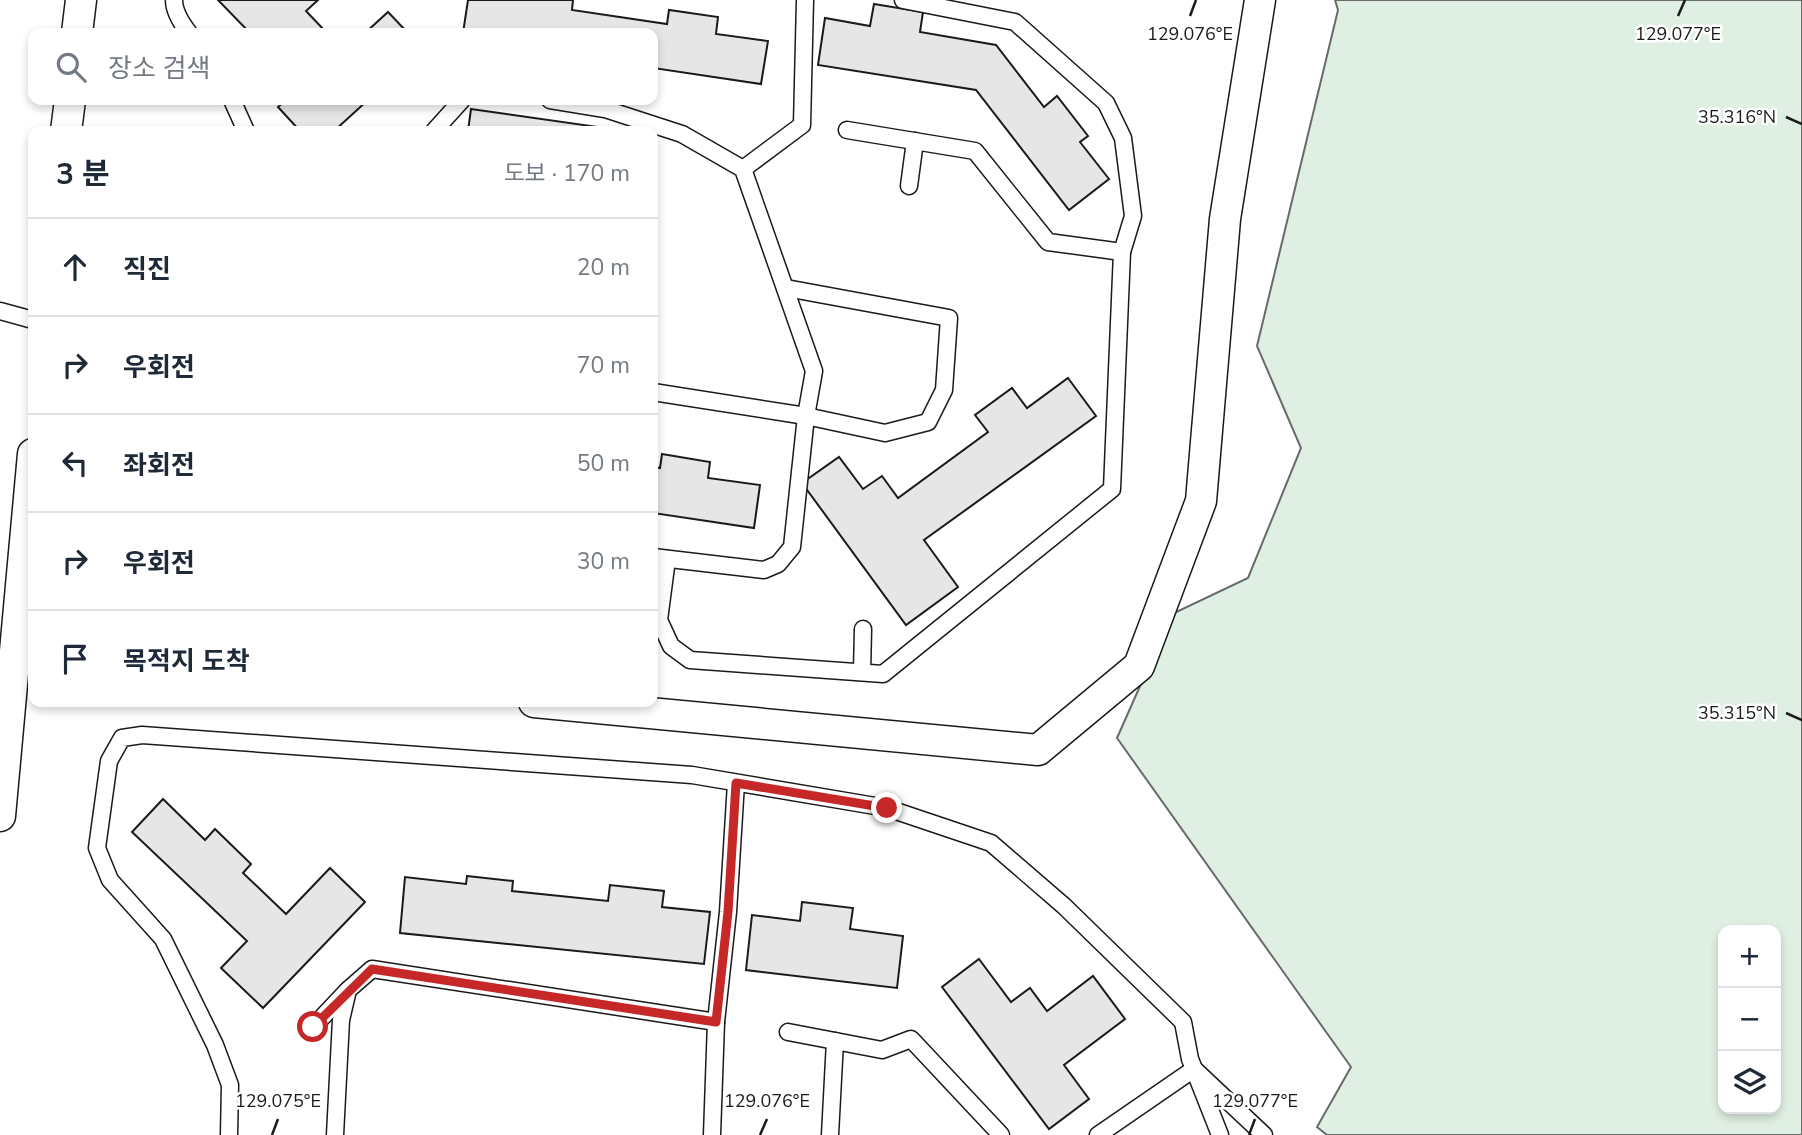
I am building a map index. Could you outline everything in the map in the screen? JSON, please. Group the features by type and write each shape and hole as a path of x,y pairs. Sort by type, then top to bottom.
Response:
{"street":[{"path":"78,28 81,0"},
{"path":"586,707 1038,750 1139,666 1202,501 1225,219 1261,0"},
{"path":"67,126 69,105"},
{"path":"0,816 24,653 28,565"}],"lane":[{"path":"174,0 185,28"},
{"path":"743,169 802,125 805,0"},
{"path":"584,105 605,108 682,134 743,169 814,371 806,416 792,547 778,564 764,570 660,558 659,620 671,646 690,660 883,674 1111,489 1122,252 1133,216 1124,138 1107,103 1015,22 903,0"},
{"path":"234,105 244,126"},
{"path":"439,126 457,105"},
{"path":"847,130 975,150 1048,242 1122,252"},
{"path":"909,186 915,141"},
{"path":"658,393 806,416 885,433 928,422 944,390 949,318 786,288"},
{"path":"0,312 28,319"},
{"path":"862,672 863,629"},
{"path":"229,1135 230,1085 215,1045 163,939 110,880 97,848 109,761 122,738 142,735 692,775 887,808 991,844 1064,906 1183,1022 1194,1069 1220,1135"},
{"path":"712,1135 716,1022 728,912 736,783"},
{"path":"313,1027 372,969 716,1022"},
{"path":"335,1135 341,1020 348,990"},
{"path":"788,1032 882,1050 911,1039 1001,1135"},
{"path":"830,1135 835,1041"},
{"path":"1098,1135 1194,1069"},
{"path":"1194,1069 1264,1135"}],"green space":[{"path":"1335,0 1802,0 1802,1135 1327,1135 1317,1127 1351,1067 1117,738 1172,614 1248,578 1301,448 1257,346 1338,10"}],"building":[{"path":"218,0 318,0 306,11 322,28 245,28"},
{"path":"468,0 573,0 572,10 667,24 669,10 718,17 716,34 768,41 761,84 658,69 658,28 464,28"},
{"path":"874,4 923,12 920,32 996,45 1044,107 1057,96 1088,136 1080,142 1109,179 1069,210 976,90 818,65 825,18 870,26"},
{"path":"388,12 403,28 370,28"},
{"path":"363,105 339,126 295,126 278,107"},
{"path":"471,109 591,126 469,126"},
{"path":"1068,378 1096,416 924,540 958,587 906,625 802,483 839,457 863,489 882,476 898,498 988,432 975,415 1012,388 1027,408"},
{"path":"662,454 710,462 708,478 760,485 754,528 658,514"},
{"path":"163,799 205,840 215,829 251,864 243,873 286,914 330,868 365,902 263,1008 221,968 247,941 132,832"},
{"path":"467,876 513,881 512,891 608,901 610,885 664,891 662,907 710,912 704,964 400,933 405,877 466,884"},
{"path":"802,902 853,908 850,929 903,936 897,988 746,970 752,915 800,921"},
{"path":"979,959 1011,1002 1030,988 1047,1011 1093,976 1125,1019 1064,1065 1089,1099 1049,1129 942,987"}],"route":[{"path":"313,1027 372,969 716,1022 728,912 736,783 887,808"}]}
